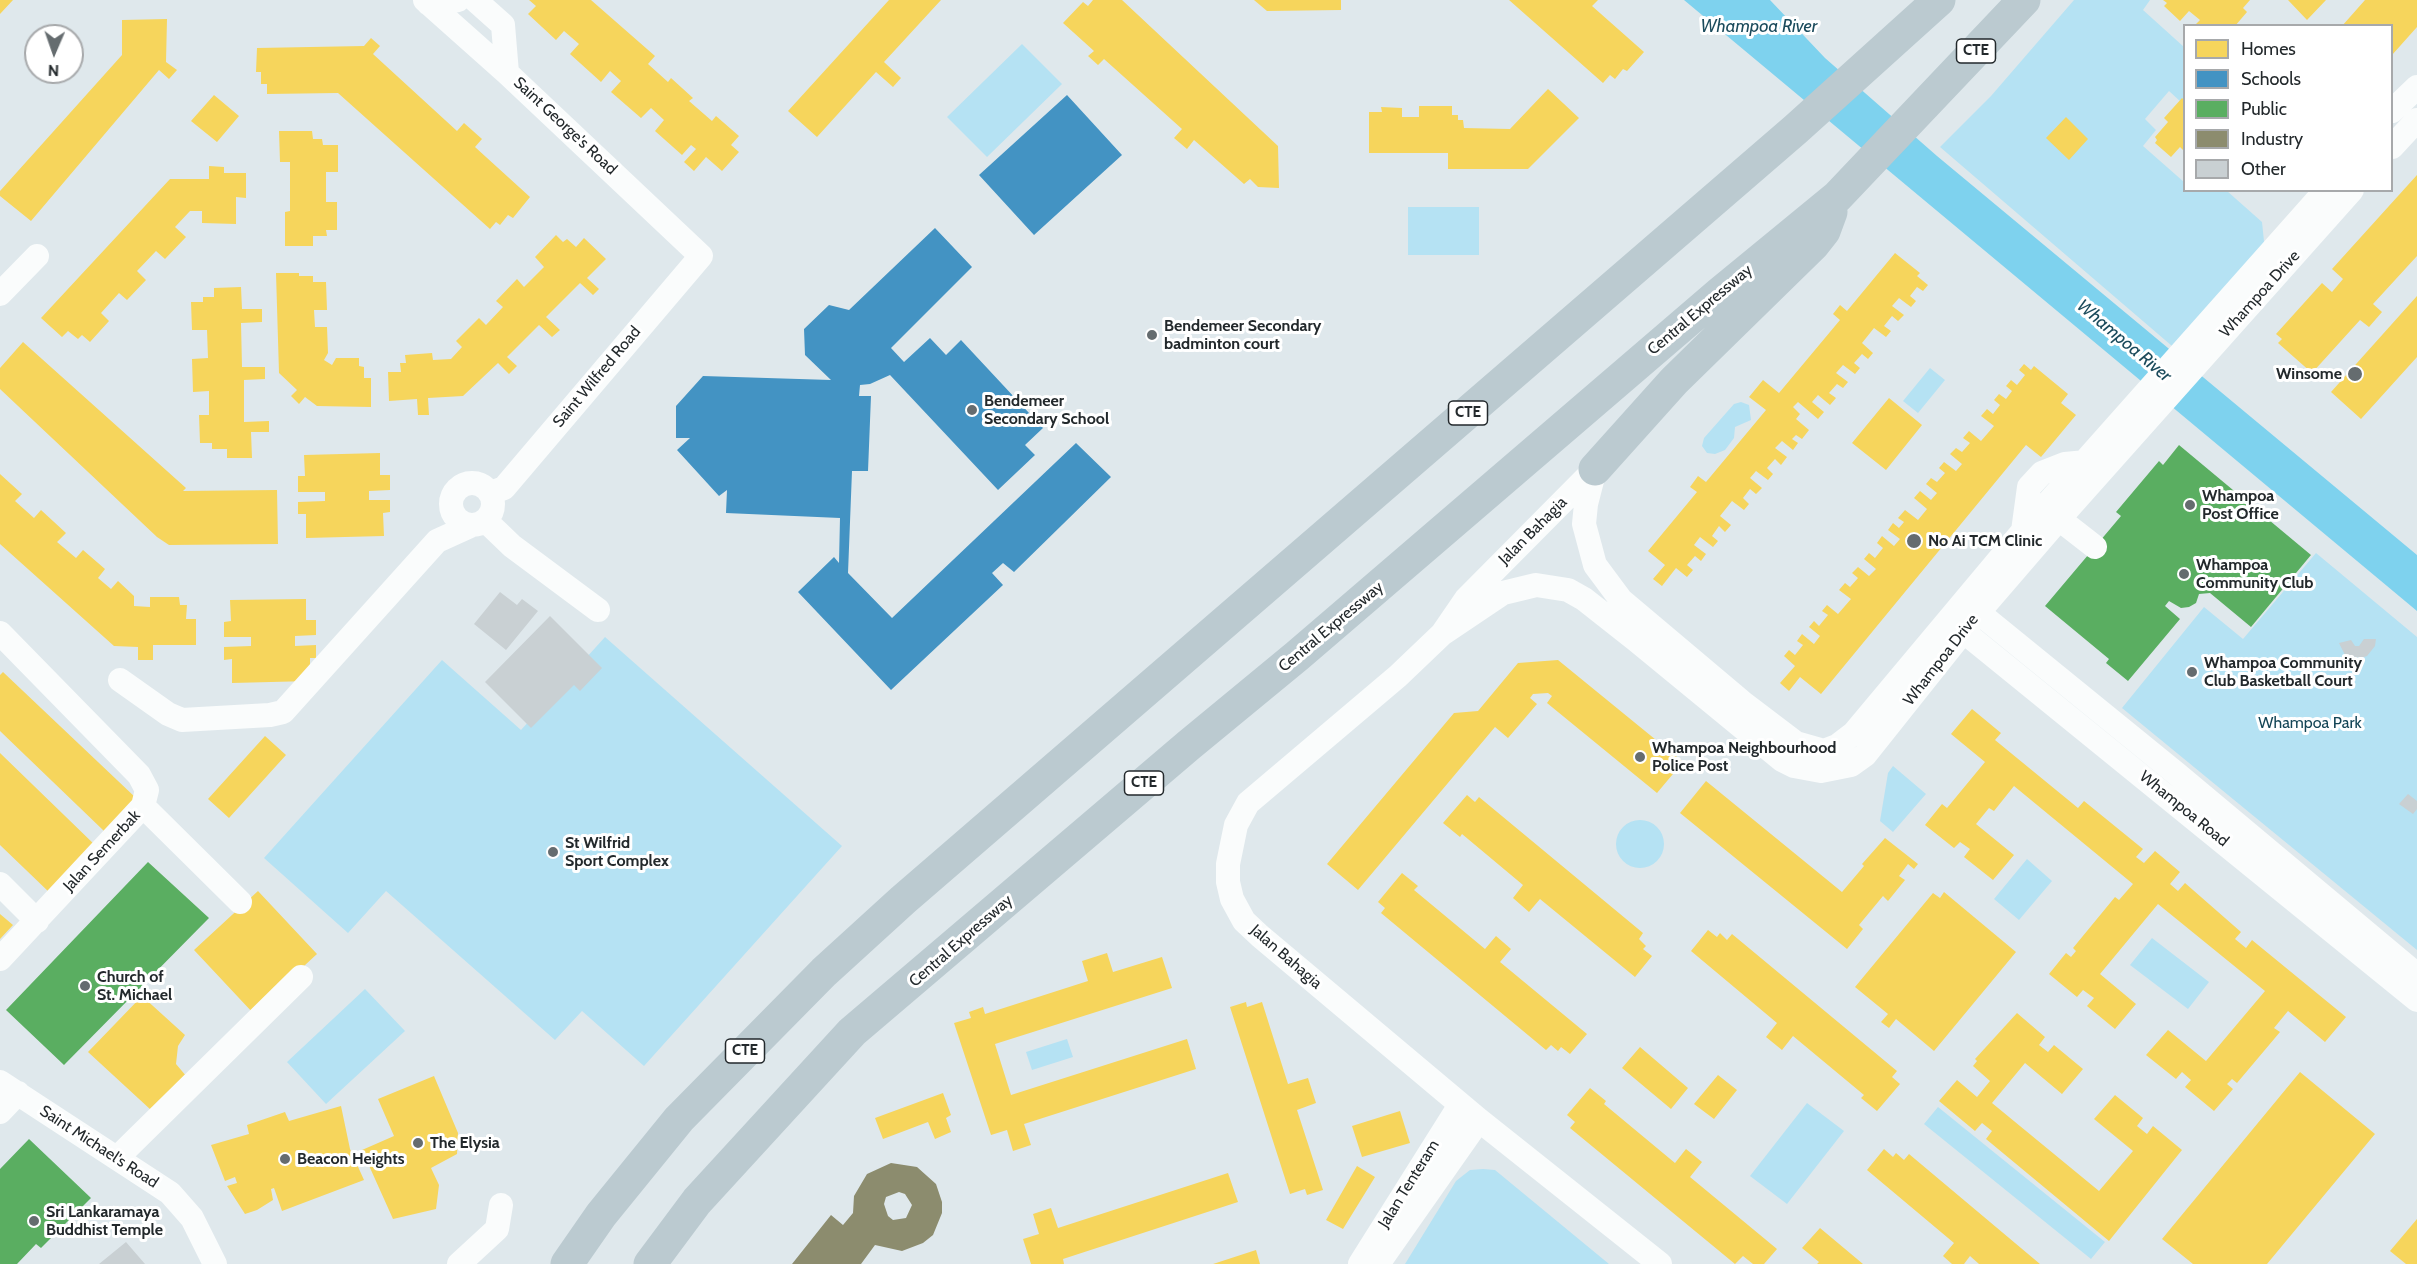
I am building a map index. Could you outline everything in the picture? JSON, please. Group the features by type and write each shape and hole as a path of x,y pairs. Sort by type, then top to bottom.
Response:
{"highway":[{"name":"CTE","path":"567,1264 601,1215 679,1119 824,972 903,900 1796,129 1939,0"},
{"name":"Central Expressway","path":"650,1264 697,1201 852,1032 1189,745 1298,656 1720,293 1846,188 2024,0"},
{"path":"1595,469 1674,381 1813,245 1824,231 1846,188"}],"street":[{"path":"427,2 458,0"},
{"path":"475,0 503,26 507,73"},
{"name":"Saint George's Road","path":"427,2 507,73 701,256"},
{"path":"2393,109 2417,87"},
{"path":"2403,139 2417,120"},
{"name":"Whampoa Drive","path":"1971,607 2059,519 2137,418 2194,353 2324,192"},
{"name":"Whampoa Drive","path":"2194,353 2350,192"},
{"path":"0,294 37,256"},
{"name":"Saint Wilfred Road","path":"491,494 504,488 701,256"},
{"name":"Whampoa Drive","path":"1442,634 1475,611 1512,591 1536,585 1568,590 1584,599 1652,653 1782,760 1794,766 1821,771 1851,765 1865,754 2023,531 2086,462 2137,418"},
{"name":"Whampoa Drive","path":"1595,469 1586,504 1584,524 1595,565 1604,580 1621,600 1742,702 1803,746 1824,751 1837,746 1854,733 1956,626"},
{"name":"Jalan Bahagia","path":"1595,469 1466,598 1442,634 1398,676 1248,803 1236,825 1231,847 1228,882 1232,899 1244,921 1260,936 1460,1105 1660,1264"},
{"path":"120,680 168,714 182,720 270,715 283,712 437,541 451,500 460,486 469,483 485,487 491,494 493,508 478,523 437,541"},
{"path":"451,500 454,517 478,523 513,546 598,610"},
{"path":"2059,519 2095,547"},
{"name":"Whampoa Road","path":"1971,607 2177,774 2417,975"},
{"name":"Whampoa Road","path":"1956,626 2417,1000"},
{"name":"Jalan Semerbak","path":"0,633 139,776 147,790 143,806 0,959"},
{"path":"143,806 240,902"},
{"path":"0,884 37,921"},
{"path":"118,1157 301,977"},
{"name":"Saint Michael's Road","path":"0,1112 9,1088 170,1192 192,1218 214,1264"},
{"name":"Jalan Tenteram","path":"1360,1264 1460,1105"},
{"name":"Jalan Tenteram","path":"1378,1264 1479,1120"},
{"path":"459,1264 497,1229 501,1205"}],"green space":[{"path":"2074,0 2150,0 2143,10 2183,46 2183,99 2181,102 2169,91 2145,119 2156,130 2143,146 2183,181 2183,192 2228,192 2262,222 2265,251 2179,352 1940,147 1991,96"},
{"path":"1022,44 1062,84 987,157 947,117"},
{"path":"1408,207 1479,207 1479,255 1408,255"},
{"path":"1930,368 1945,380 1918,413 1903,401"},
{"path":"1741,402 1749,405 1751,420 1735,427 1734,438 1725,450 1715,454 1707,453 1702,446 1704,438 1734,404"},
{"name":"Whampoa Park","path":"2316,553 2417,637 2417,950 2122,708 2204,607 2243,639"},
{"name":"St Wilfrid Sport Complex","path":"605,637 842,846 644,1066 582,1011 555,1040 386,891 348,933 264,858 442,660 521,730"},
{"path":"1893,766 1926,794 1893,832 1880,821 1888,773"},
{"path":"1635,820 1645,820 1660,830 1664,844 1663,853 1654,864 1645,868 1635,868 1620,858 1616,849 1616,839 1626,824"},
{"path":"2027,859 2052,881 2019,920 1994,899"},
{"path":"2152,938 2209,982 2188,1009 2130,965"},
{"path":"365,989 405,1031 326,1104 287,1062"},
{"path":"1067,1039 1073,1057 1032,1070 1026,1052"},
{"path":"1807,1103 1844,1131 1787,1204 1750,1176"},
{"path":"1938,1107 2105,1242 2091,1259 1924,1124"},
{"path":"1470,1170 1495,1170 1609,1264 1405,1264 1456,1181"}],"water":[{"name":"Whampoa River","path":"1684,0 1770,0 1825,58 1937,156 2417,555 2417,611"}],"building: Homes":[{"path":"0,0 13,0 0,14"},
{"path":"529,0 591,0 655,56 648,64 668,82 671,78 693,98 689,101 712,121 716,116 739,136 731,145 739,152 722,171 706,157 694,171 684,162 696,149 691,145 682,155 655,131 664,120 651,108 641,118 611,92 621,81 610,71 601,82 570,54 579,44 564,31 556,40 528,14 536,6"},
{"path":"889,0 941,0 884,62 901,78 893,87 876,72 817,137 788,111"},
{"path":"1093,0 1122,0 1278,146 1279,188 1258,187 1250,179 1244,184 1194,140 1187,149 1174,138 1182,129 1104,59 1098,65 1088,56 1094,51 1063,23 1083,2 1088,6"},
{"path":"1254,0 1341,0 1341,10 1267,11"},
{"path":"1509,0 1598,0 1592,6 1644,52 1627,71 1623,69 1615,79 1610,75 1603,83"},
{"path":"2163,0 2250,0 2243,8 2247,12 2237,24 2196,24 2200,20 2189,11 2180,21 2164,6 2167,3"},
{"path":"2288,0 2326,0 2307,20"},
{"path":"2365,0 2417,0 2417,27 2393,54 2393,24 2344,24"},
{"path":"167,19 166,62 177,70 169,79 159,70 31,221 0,196 0,191 122,55 122,20"},
{"path":"371,38 380,46 373,54 457,131 464,123 482,139 475,147 530,197 513,218 508,215 500,225 496,222 490,229 338,93 267,94 267,84 261,84 261,72 256,72 257,48 364,46"},
{"path":"1548,89 1579,118 1528,169 1448,169 1448,153 1369,153 1369,112 1382,112 1381,107 1402,108 1402,117 1419,117 1419,106 1452,106 1452,115 1458,115 1458,120 1463,120 1464,128 1510,129"},
{"path":"214,95 239,116 217,142 191,121"},
{"path":"2182,98 2183,150 2180,147 2171,157 2155,143 2157,140 2155,137 2168,122 2164,118"},
{"path":"2066,117 2088,139 2069,160 2046,138"},
{"path":"279,131 312,131 313,139 322,139 323,145 338,145 338,172 326,172 326,202 337,202 337,230 326,230 327,236 313,236 313,246 285,246 285,212 290,211 290,162 280,162"},
{"path":"209,166 224,167 224,173 246,173 246,198 236,197 236,224 202,223 202,211 190,211 175,227 186,237 165,259 156,251 137,271 146,280 127,300 119,293 101,313 109,321 90,342 82,335 78,339 68,331 62,337 41,318 170,179 209,179"},
{"path":"2417,175 2417,256 2373,304 2382,312 2369,327 2360,320 2312,373 2278,343 2282,339 2276,334 2322,283 2332,292 2343,279 2332,269"},
{"path":"556,235 563,242 567,239 576,247 584,238 606,259 587,278 599,289 593,295 580,283 546,317 560,330 552,337 539,325 507,357 517,366 509,374 498,363 463,396 428,398 429,415 418,415 417,399 389,401 388,372 401,372 400,363 406,363 405,355 432,353 433,360 451,359 462,347 456,341 479,318 486,325 503,307 496,301 517,279 524,287 544,267 535,257"},
{"path":"1895,253 1920,273 1917,276 1928,285 1923,291 1917,287 1910,296 1916,301 1911,307 1899,298 1892,306 1904,315 1898,321 1892,316 1884,326 1891,331 1886,337 1874,328 1862,343 1873,353 1868,359 1862,354 1854,363 1860,368 1855,374 1843,365 1836,373 1848,382 1843,388 1837,384 1829,393 1836,398 1830,405 1818,395 1812,402 1824,412 1818,419 1798,402 1793,407 1800,414 1796,419 1809,430 1802,439 1796,435 1792,439 1798,443 1793,450 1782,441 1775,448 1787,457 1781,465 1775,459 1767,468 1773,474 1768,480 1756,471 1750,478 1762,488 1756,494 1750,489 1743,498 1749,504 1744,510 1732,501 1720,516 1731,525 1725,532 1719,526 1712,536 1718,541 1713,547 1700,537 1694,545 1706,554 1701,561 1695,556 1687,565 1693,570 1687,577 1676,568 1662,586 1653,579 1665,565 1648,551 1697,492 1690,487 1698,476 1706,482 1766,410 1749,397 1763,380 1779,393 1840,320 1833,314 1840,305 1847,311"},
{"path":"276,273 299,273 299,276 313,276 313,282 326,282 327,310 314,310 315,327 327,327 328,353 324,360 332,365 336,358 359,358 359,366 364,367 364,378 371,378 371,407 317,406 305,397 299,404 291,396 297,390 279,373"},
{"path":"241,287 242,309 262,309 262,322 241,323 242,367 265,367 265,379 244,380 244,422 269,421 269,432 251,432 252,458 227,458 227,449 212,449 212,443 200,443 199,415 209,415 209,391 193,392 192,359 208,358 207,330 192,330 191,302 203,302 203,297 214,297 214,288"},
{"path":"2417,296 2417,357 2361,419 2331,392"},
{"path":"23,342 186,488 183,491 277,490 278,544 169,545 157,537 0,389 0,368"},
{"path":"2024,364 2031,370 2034,366 2068,394 2061,403 2076,415 2041,457 2026,445 1821,694 1800,677 1789,691 1780,683 1795,666 1784,656 1789,650 1795,655 1803,645 1797,641 1802,634 1814,644 1820,636 1809,627 1814,621 1819,626 1828,615 1822,611 1827,605 1838,614 1851,599 1839,590 1845,583 1850,587 1858,578 1852,573 1858,567 1869,576 1876,569 1864,559 1869,553 1875,558 1883,548 1877,543 1882,536 1894,546 1900,539 1888,530 1893,523 1899,528 1904,522 1898,518 1905,510 1918,520 1927,509 1914,498 1920,491 1931,500 1937,493 1926,484 1931,478 1937,482 1945,473 1939,468 1944,462 1956,471 1962,464 1950,454 1956,448 1962,452 1970,443 1963,438 1969,431 1981,441 1994,426 1981,416 1987,409 1993,414 2000,405 1994,400 1999,394 2006,399 2012,391 2006,386 2011,380 2017,385 2025,375 2019,370"},
{"path":"1889,398 1922,425 1886,470 1852,443"},
{"path":"380,453 380,475 390,475 390,490 369,491 369,500 390,500 390,512 383,513 384,536 306,538 306,514 298,514 298,502 325,501 325,492 298,492 298,476 305,476 304,455"},
{"path":"0,474 22,494 15,501 34,518 41,510 66,533 57,542 76,558 83,550 105,569 98,578 111,589 118,581 134,596 134,606 150,607 150,597 179,597 180,605 187,605 186,619 196,619 196,645 153,645 153,660 138,660 138,647 114,646 0,544"},
{"path":"306,599 306,620 316,620 316,635 295,636 295,646 316,645 316,658 310,658 310,681 232,683 232,659 224,660 224,647 251,646 251,637 224,637 224,622 231,621 230,600"},
{"path":"1558,660 1683,762 1657,793 1547,703 1552,696 1548,693 1533,694 1530,698 1537,704 1508,738 1495,727 1358,890 1327,864 1454,713 1478,711 1518,663"},
{"path":"3,672 136,798 104,831 0,731 0,675"},
{"path":"1972,709 2001,733 1995,740 2078,808 2084,801 2143,849 2136,857 2144,863 2155,851 2180,872 2170,884 2178,891 2185,883 2241,932 2235,939 2246,948 2252,940 2346,1017 2325,1042 2288,1011 2274,1028 2280,1032 2237,1083 2232,1079 2227,1084 2233,1089 2214,1111 2185,1087 2191,1080 2182,1072 2176,1079 2146,1055 2168,1030 2206,1061 2265,991 2158,904 2100,974 2136,1004 2115,1029 2087,1006 2094,998 2083,990 2077,997 2049,974 2066,953 2071,957 2076,951 2073,948 2115,897 2119,900 2133,884 2014,786 1994,811 1989,808 1976,824 2014,855 1993,880 1964,857 1970,849 1960,842 1954,848 1925,825 1942,804 1947,808 1985,762 1951,734"},
{"path":"265,736 286,755 229,818 208,799"},
{"path":"0,753 97,847 51,894 0,845"},
{"path":"1706,781 1842,892 1885,838 1918,864 1914,869 1908,864 1899,876 1905,880 1888,901 1883,896 1859,925 1863,929 1847,949 1680,813"},
{"path":"1467,795 1475,802 1479,797 1643,933 1639,939 1646,946 1643,949 1652,956 1635,977 1540,899 1529,912 1513,898 1523,885 1462,834 1460,837 1443,823"},
{"path":"1402,873 1418,886 1414,890 1485,949 1496,936 1511,949 1500,962 1587,1034 1570,1054 1561,1047 1558,1051 1551,1045 1546,1050 1381,913 1385,908 1378,902"},
{"path":"258,891 317,954 253,1013 194,950"},
{"path":"1944,892 2016,952 1934,1051 1896,1019 1889,1028 1881,1022 1888,1014 1855,987 1933,893 1940,898"},
{"path":"0,914 13,925 0,939"},
{"path":"1708,930 1717,937 1720,933 1727,940 1732,934 1897,1071 1892,1077 1900,1084 1877,1111 1861,1098 1864,1095 1793,1036 1782,1050 1766,1037 1777,1023 1691,951"},
{"path":"1107,953 1113,972 1162,957 1172,988 995,1044 1011,1095 1187,1039 1196,1069 1024,1124 1031,1145 1013,1151 1007,1130 991,1135 954,1023 971,1018 969,1012 983,1007 985,1014 1088,981 1082,961"},
{"path":"142,996 185,1035 178,1046 176,1064 187,1077 151,1110 88,1052"},
{"path":"1246,1002 1247,1007 1262,1002 1288,1084 1308,1078 1316,1103 1297,1110 1323,1190 1307,1195 1305,1189 1290,1194 1230,1007"},
{"path":"2017,1013 2045,1037 2039,1045 2048,1052 2054,1045 2083,1069 2062,1094 2025,1063 1992,1103 2099,1191 2133,1151 2094,1119 2115,1095 2143,1118 2137,1126 2147,1134 2153,1126 2182,1150 2109,1241 1986,1139 1992,1131 1982,1123 1975,1131 1939,1101 1957,1080 1977,1097 1990,1081 1973,1066 1977,1061 1975,1059"},
{"path":"1640,1047 1688,1088 1671,1109 1622,1068"},
{"path":"2300,1072 2375,1134 2267,1264 2193,1264 2162,1239"},
{"path":"1718,1075 1737,1090 1714,1119 1694,1104"},
{"name":"The Elysia","path":"434,1076 458,1133 457,1154 431,1168 439,1185 436,1209 393,1219 362,1150 394,1136 378,1099"},
{"path":"1590,1088 1606,1101 1604,1104 1675,1163 1686,1149 1702,1162 1690,1177 1777,1249 1764,1264 1753,1264 1743,1256 1735,1264 1570,1128 1575,1122 1567,1115"},
{"path":"943,1093 951,1115 946,1118 951,1132 935,1139 928,1122 883,1139 875,1118"},
{"name":"Beacon Heights","path":"341,1106 350,1149 364,1180 282,1211 274,1188 271,1189 273,1200 245,1214 227,1186 237,1183 235,1177 225,1181 211,1145 249,1134 247,1125 285,1112 289,1121"},
{"path":"1400,1111 1410,1143 1362,1157 1352,1126"},
{"path":"1884,1149 1893,1157 1896,1153 1904,1160 1909,1154 2040,1264 1979,1264 1970,1256 1964,1264 1952,1264 1943,1256 1954,1243 1867,1170"},
{"path":"1357,1166 1375,1177 1343,1229 1326,1220"},
{"path":"1228,1173 1238,1202 1063,1259 1064,1264 1031,1264 1023,1239 1039,1234 1033,1214 1051,1208 1058,1228"},
{"path":"2417,1219 2417,1264 2406,1264 2390,1251"},
{"path":"1820,1228 1863,1264 1817,1264 1819,1262 1802,1248"},
{"path":"1256,1250 1260,1264 1213,1264"}],"building: Schools":[{"path":"1067,95 1122,155 1034,235 979,175"},
{"path":"935,228 972,267 891,348 904,362 930,338 946,355 961,340 1043,428 1025,445 1035,455 998,490 890,375 870,384 860,385 859,396 871,396 868,471 852,471 848,573 892,618 1076,443 1111,477 1014,572 1003,563 992,573 1003,585 891,690 798,592 834,557 839,563 840,518 726,513 727,490 719,496 677,450 690,438 676,438 676,406 703,376 831,380 805,355 804,329 829,305 849,310"}],"building: Public":[{"name":"Whampoa Community Club","path":"2179,445 2311,555 2251,627 2210,593 2199,594 2196,603 2189,607 2181,608 2169,601 2165,606 2180,619 2128,681 2106,663 2109,659 2045,606 2121,516 2116,512 2159,461 2163,465"},
{"name":"Church of St. Michael","path":"148,862 209,918 64,1065 6,1010"},
{"name":"Sri Lankaramaya Buddhist Temple","path":"29,1139 91,1198 41,1248 36,1244 17,1264 0,1264 0,1169"}],"building: Industry":[{"path":"891,1163 917,1167 936,1184 942,1202 942,1213 933,1235 923,1243 902,1251 875,1245 861,1264 792,1264 831,1215 843,1225 853,1213 854,1196 867,1174","holes":["899,1192 905,1194 912,1205 906,1218 893,1220 888,1216 884,1204 886,1197"]}],"building: Other":[{"path":"500,592 517,605 522,599 538,611 506,650 474,624"},
{"path":"550,616 602,668 580,691 574,685 531,728 485,682"},
{"path":"2364,639 2376,639 2375,646 2367,656 2361,658 2345,655 2339,643 2351,640 2355,646 2359,646"},
{"path":"2408,794 2417,801 2417,809 2413,814 2399,804"},
{"path":"126,1242 145,1264 99,1264"}],"place":[{"name":"Bendemeer Secondary badminton court","path":"1152,335"},
{"name":"Winsome","path":"2355,374"},
{"name":"Bendemeer Secondary School","path":"972,410"},
{"name":"Whampoa Post Office","path":"2190,505"},
{"name":"No Ai TCM Clinic","path":"1914,541"},
{"name":"Whampoa Community Club","path":"2184,574"},
{"name":"Whampoa Community Club Basketball Court","path":"2192,672"},
{"name":"Whampoa Neighbourhood Police Post","path":"1640,757"},
{"name":"St Wilfrid Sport Complex","path":"553,852"},
{"name":"Church of St. Michael","path":"85,986"},
{"name":"The Elysia","path":"418,1143"},
{"name":"Beacon Heights","path":"285,1159"},
{"name":"Sri Lankaramaya Buddhist Temple","path":"34,1221"}]}
